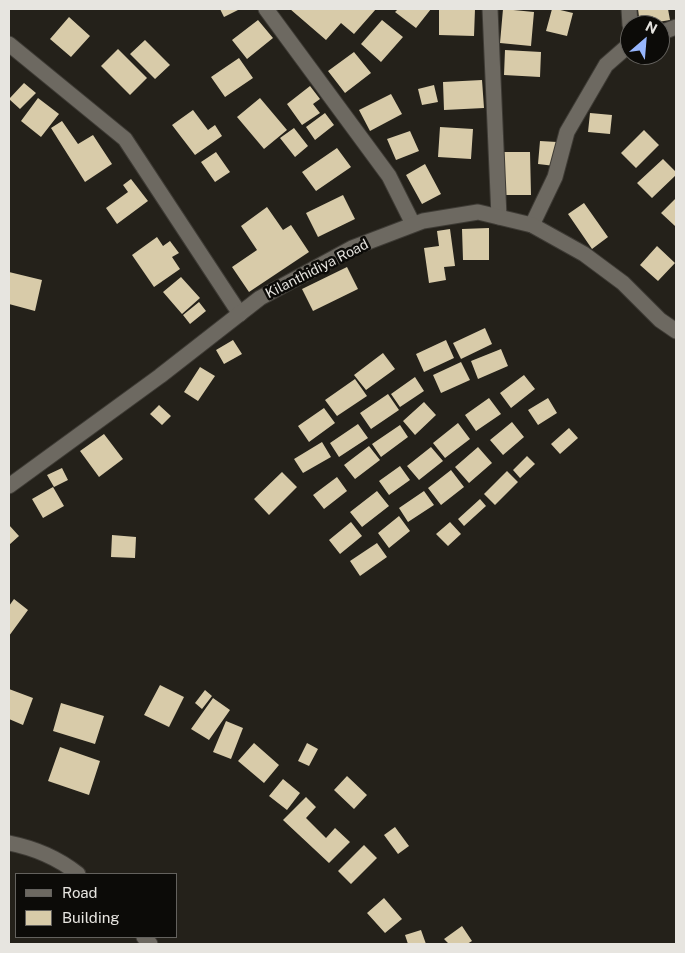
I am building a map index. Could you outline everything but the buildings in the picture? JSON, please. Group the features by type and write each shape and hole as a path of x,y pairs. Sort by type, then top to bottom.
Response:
{"street":[{"path":"266,9 389,176 414,224"},
{"path":"490,9 499,217"},
{"path":"9,44 125,139 240,314"},
{"path":"532,225 555,177 567,132 606,65 620,53"},
{"name":"Kilanthidiya Road","path":"9,486 160,376 260,298 352,248 423,221 478,212 532,225 584,254 623,283 660,320 676,331"},
{"path":"9,843 48,854 77,873"}]}
